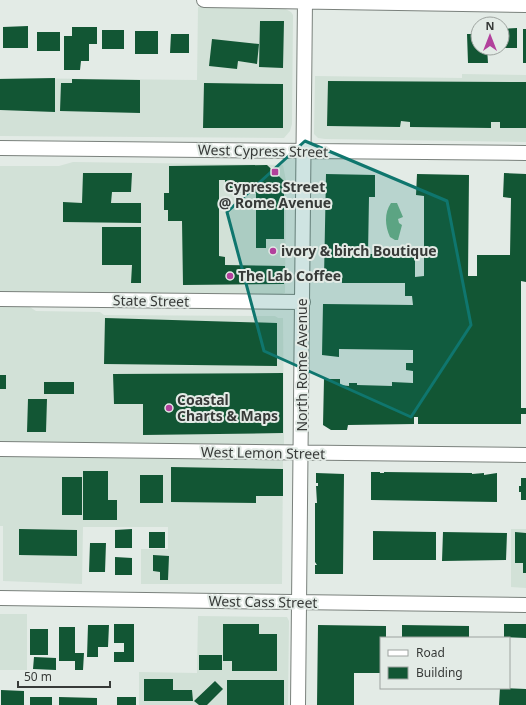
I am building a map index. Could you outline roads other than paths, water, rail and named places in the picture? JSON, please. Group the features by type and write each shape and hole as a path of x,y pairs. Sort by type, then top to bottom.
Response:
{"street":[{"path":"204,0 526,5"},
{"name":"North Rome Avenue","path":"298,705 298,602 302,453 305,1"},
{"name":"West Cypress Street","path":"0,148 526,153"},
{"name":"State Street","path":"0,299 303,302"},
{"name":"West Lemon Street","path":"0,449 526,455"},
{"name":"West Cass Street","path":"0,598 526,605"}],"place":[{"name":"Cypress Street @ Rome Avenue","path":"275,172"},
{"name":"ivory & birch Boutique","path":"273,251"},
{"name":"The Lab Coffee","path":"230,276"},
{"name":"Coastal Charts & Maps","path":"169,408"}]}
